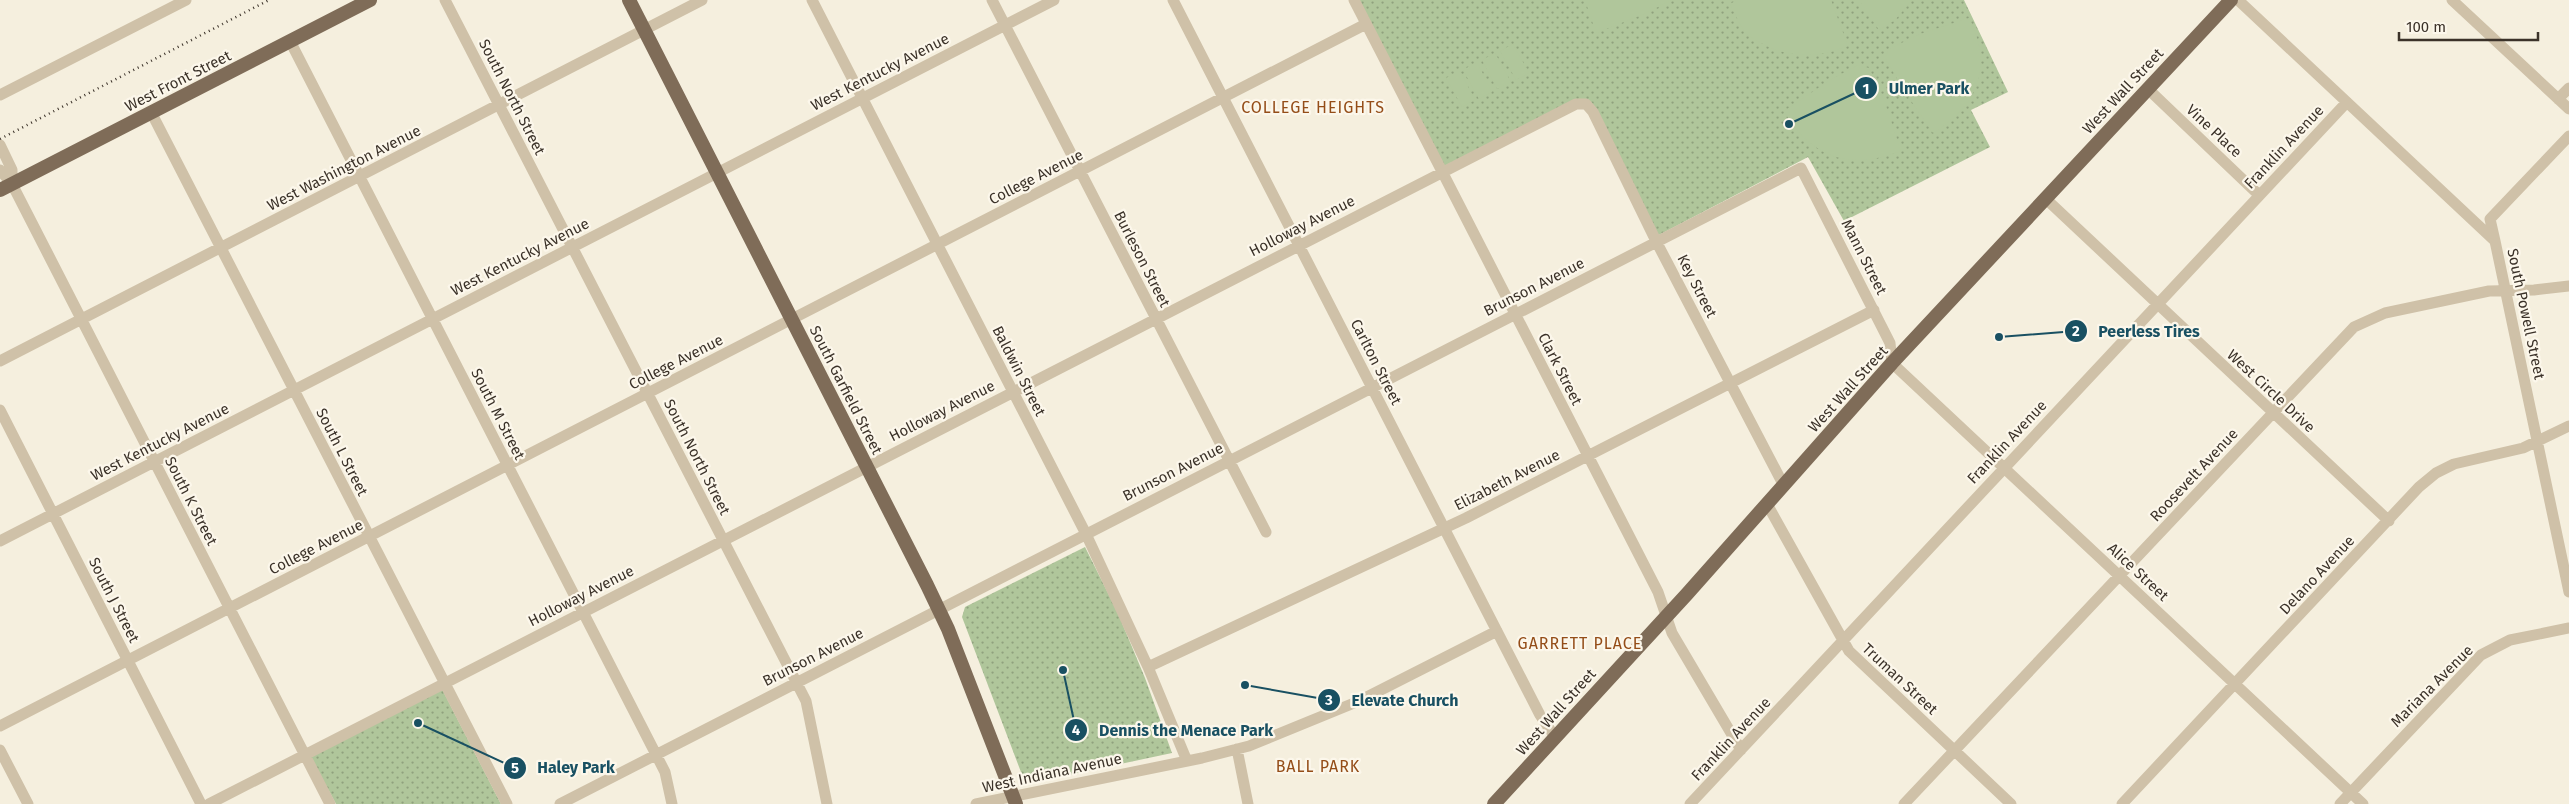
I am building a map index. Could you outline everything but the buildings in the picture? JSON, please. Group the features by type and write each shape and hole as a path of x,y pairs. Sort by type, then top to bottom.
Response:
{"main road":[{"name":"West Front Street","path":"6,187 370,0"},
{"name":"South Garfield Street","path":"629,0 939,610 1014,800"},
{"name":"West Wall Street","path":"1494,804 1666,616 1892,363 2231,0"}],"street":[{"path":"0,95 186,0"},
{"name":"South North Street","path":"445,0 806,701 827,804"},
{"name":"West Washington Avenue","path":"0,361 702,0"},
{"name":"Baldwin Street","path":"812,0 1086,534 1148,667 1188,760"},
{"name":"Burleson Street","path":"992,0 1266,532"},
{"name":"West Kentucky Avenue","path":"0,541 1054,0"},
{"name":"Carlton Street","path":"1173,0 1540,715 1555,737"},
{"name":"Clark Street","path":"1354,0 1658,592 1672,632 1741,750"},
{"name":"South Powell Street","path":"2238,0 2495,242 2537,442 2566,562 2569,592"},
{"path":"2452,0 2569,109"},
{"name":"College Avenue","path":"0,726 1366,24"},
{"name":"South M Street","path":"290,41 656,754 665,772 672,804"},
{"path":"2558,99 2569,88"},
{"name":"Vine Place","path":"2148,89 2259,195"},
{"name":"Franklin Avenue","path":"1690,804 2347,102"},
{"name":"Holloway Avenue","path":"209,804 1299,244 1570,106 1582,103"},
{"name":"Key Street","path":"1582,103 1593,112 1656,240 1783,484"},
{"name":"South L Street","path":"152,112 368,537 507,804"},
{"path":"2495,242 2490,219 2569,136"},
{"name":"South K Street","path":"0,145 12,170 6,187"},
{"name":"Brunson Avenue","path":"560,804 1656,240 1802,168"},
{"name":"Mann Street","path":"1802,168 1890,343 1892,363"},
{"name":"South K Street","path":"0,170 6,187 81,319 330,804"},
{"name":"West Circle Drive","path":"2046,199 2389,521"},
{"name":"Roosevelt Avenue","path":"1904,804 2351,330 2369,319 2385,313 2480,292 2542,290 2569,286"},
{"name":"Elizabeth Avenue","path":"1148,667 1444,529 1874,310"},
{"name":"Alice Street","path":"1892,363 2363,804"},
{"name":"South J Street","path":"0,410 201,804"},
{"name":"Delano Avenue","path":"2122,804 2419,487 2446,468 2464,460 2523,448 2569,426"},
{"name":"Truman Street","path":"1767,504 1849,651 2011,804"},
{"name":"Mariana Avenue","path":"2340,804 2481,655 2510,640 2569,628"},
{"name":"West Indiana Avenue","path":"976,804 1014,800 1237,749 1359,701 1497,631"},
{"path":"1237,749 1248,804"},
{"path":"0,750 28,804"}],"green space":[{"path":"1356,0 1964,0 2008,92 1971,110 1990,147 1844,221 1808,157 1657,236 1585,102 1443,168"},
{"path":"1585,0 1672,0 1644,14 1596,33"},
{"path":"1737,0 1831,0 1848,46 1815,55 1793,54 1772,48 1745,32 1730,4"},
{"path":"1859,0 1912,0 1895,20 1879,30"},
{"path":"1969,18 1980,53 1980,69 1977,83 1971,97 1961,110 1933,133 1903,89 1885,58 1889,49 1920,34"},
{"path":"1513,44 1529,73 1516,80 1500,51"},
{"path":"1495,53 1511,82 1497,89 1482,60"},
{"path":"1477,62 1492,92 1479,99 1463,70"},
{"path":"1858,65 1869,68 1884,100 1901,151 1865,160 1849,160 1834,156 1820,150 1807,140 1784,111 1830,80"},
{"path":"1460,71 1475,100 1462,107 1446,78"},
{"path":"1085,547 1117,611 1145,678 1172,753 1031,783 1024,780 962,617 965,607"},
{"path":"442,689 501,804 336,804 310,756"}],"railway":[{"path":"0,139 269,0"}],"place":[{"name":"Ulmer Park","path":"1789,124"},
{"name":"Peerless Tires","path":"1999,337"},
{"name":"Dennis the Menace Park","path":"1063,670"},
{"name":"Elevate Church","path":"1245,685"},
{"name":"Haley Park","path":"418,723"}],"district":[{"name":"COLLEGE HEIGHTS","path":"1313,107"},
{"name":"GARRETT PLACE","path":"1580,643"},
{"name":"BALL PARK","path":"1318,766"}]}
